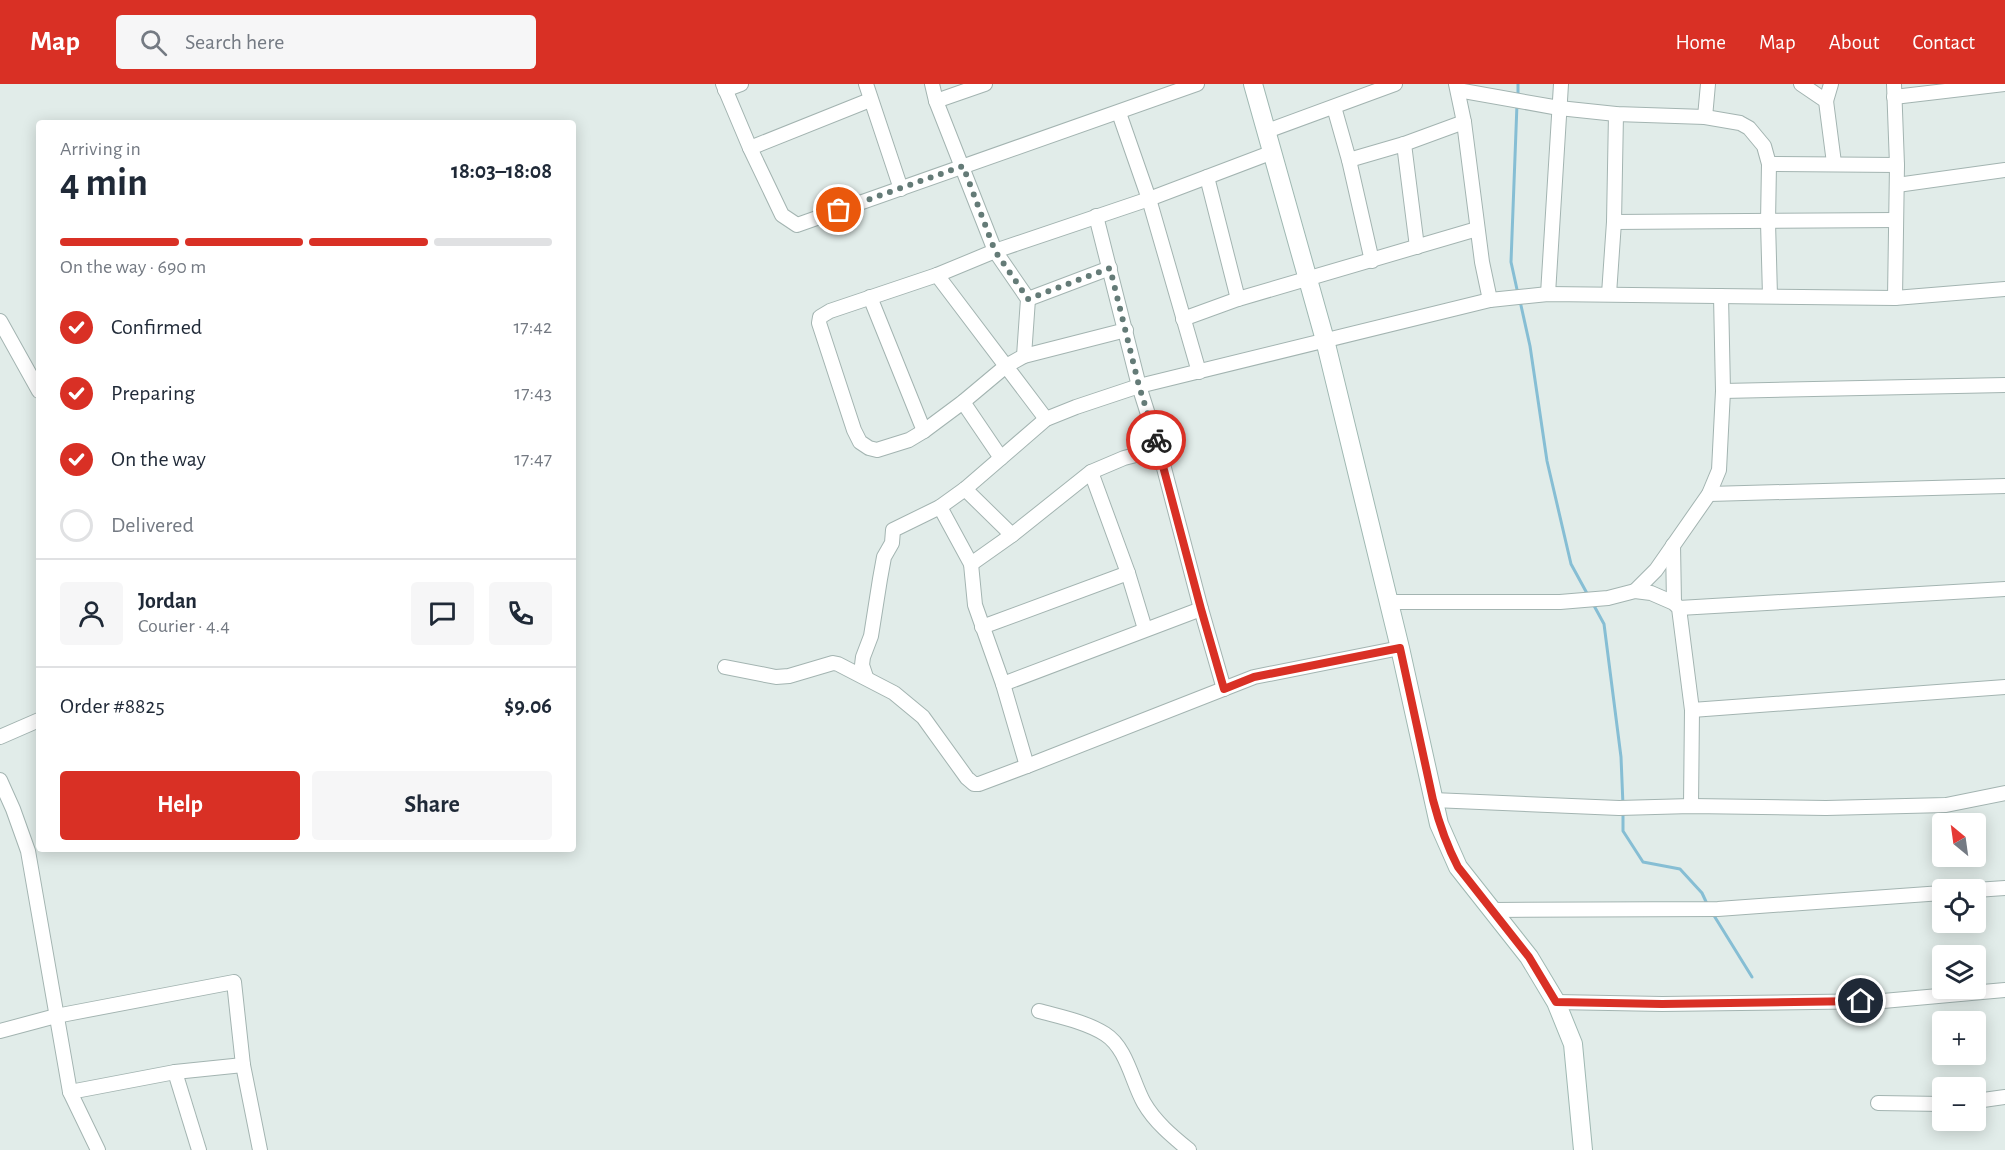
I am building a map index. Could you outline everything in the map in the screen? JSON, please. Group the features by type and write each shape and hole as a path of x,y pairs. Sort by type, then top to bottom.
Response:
{"street":[{"path":"741,84 724,87 782,215 797,225 1119,113 1162,90 1197,84"},
{"path":"866,84 901,189"},
{"path":"932,84 936,101 995,251 1028,299 1024,356"},
{"path":"936,101 985,84"},
{"path":"1253,84 1325,340 1400,648 1439,824 1458,867 1529,957 1556,1002 1573,1044 1583,1150"},
{"path":"1267,131 1395,84"},
{"path":"1548,294 1561,84"},
{"path":"1705,117 1708,84"},
{"path":"1801,84 1826,101"},
{"path":"1831,84 1826,101 1834,163"},
{"path":"1895,298 1897,165 1894,90 2005,84"},
{"path":"1490,300 1477,229 1464,122 1457,87 1559,108 1616,114 1705,117 1740,123 1749,128 1764,146 1769,164 1770,296"},
{"path":"750,148 870,100"},
{"path":"1334,107 1349,160 1372,261"},
{"path":"1119,113 1149,199 1199,372"},
{"path":"1609,294 1614,222 1616,114"},
{"path":"1349,160 1404,144 1464,122"},
{"path":"1404,144 1417,247"},
{"path":"1126,330 1024,356 1005,366 924,431 909,440 877,450 860,442 854,430 819,323 820,317 824,314 937,275 995,251 1149,199 1273,152"},
{"path":"1769,164 1897,165"},
{"path":"1897,184 2005,170"},
{"path":"1207,177 1238,300"},
{"path":"1096,216 1139,386 1159,449 1224,689"},
{"path":"1614,222 1896,220"},
{"path":"1183,319 1238,300 1477,229"},
{"path":"1028,299 1110,268"},
{"path":"937,275 1046,419"},
{"path":"866,677 862,665 863,657 871,636 884,557 892,543 892,531 940,507 965,489 1046,419 1092,401 1139,386 1490,300 1548,294 1895,298 2005,289"},
{"path":"1635,591 1656,570 1709,494 1719,470 1723,391 1721,296"},
{"path":"870,297 924,431"},
{"path":"0,321 36,386"},
{"path":"1723,391 2005,385"},
{"path":"963,402 1001,458"},
{"path":"971,564 1012,535 1091,472 1124,458 1159,449"},
{"path":"1091,472 1128,573 1145,629"},
{"path":"1709,494 2005,486"},
{"path":"965,489 1012,535"},
{"path":"940,507 971,564 975,605 1003,684 1027,766"},
{"path":"1673,545 1677,606 1692,710 1691,806"},
{"path":"982,627 1128,573"},
{"path":"1388,602 1560,602 1608,598 1635,591 1651,593 1677,606 2005,589"},
{"path":"1003,684 1201,609"},
{"path":"725,667 776,676 789,676 833,663 866,677 894,693 923,717 967,778 974,784 979,784 1254,677 1400,648"},
{"path":"1692,710 2005,687"},
{"path":"0,737 36,721"},
{"path":"0,780 28,851 70,1092 98,1150"},
{"path":"1433,800 1620,808 1691,806 1826,808 1946,805 2005,793"},
{"path":"0,815 13,809"},
{"path":"1986,889 2005,888"},
{"path":"1493,910 1718,909 1932,894"},
{"path":"0,1030 56,1016 234,982 243,1065 260,1150"},
{"path":"1556,1002 1662,1004 1883,1001 2005,990"},
{"path":"1039,1011 1078,1023 1106,1035 1122,1055 1144,1103 1153,1116 1189,1150"},
{"path":"70,1092 175,1072 243,1065"},
{"path":"175,1072 200,1150"},
{"path":"1986,1100 2005,1097"},
{"path":"1878,1103 1932,1104"}],"waterway":[{"path":"1518,84 1518,97"},
{"path":"1517,104 1511,262 1518,294"},
{"path":"1520,301 1530,346 1547,461 1571,564 1589,597"},
{"path":"1592,602 1604,624 1621,757 1623,805"},
{"path":"1623,811 1623,831 1643,862 1680,869 1702,893 1708,906"},
{"path":"1713,914 1752,977"}],"way so far":[{"path":"839,210 963,166 995,251 1028,299 1110,268 1139,386 1156,440"}],"route":[{"path":"1156,440 1224,689 1254,677 1400,648 1433,800 1439,824 1451,854 1458,867 1529,957 1556,1002 1662,1004 1861,1001"}]}
